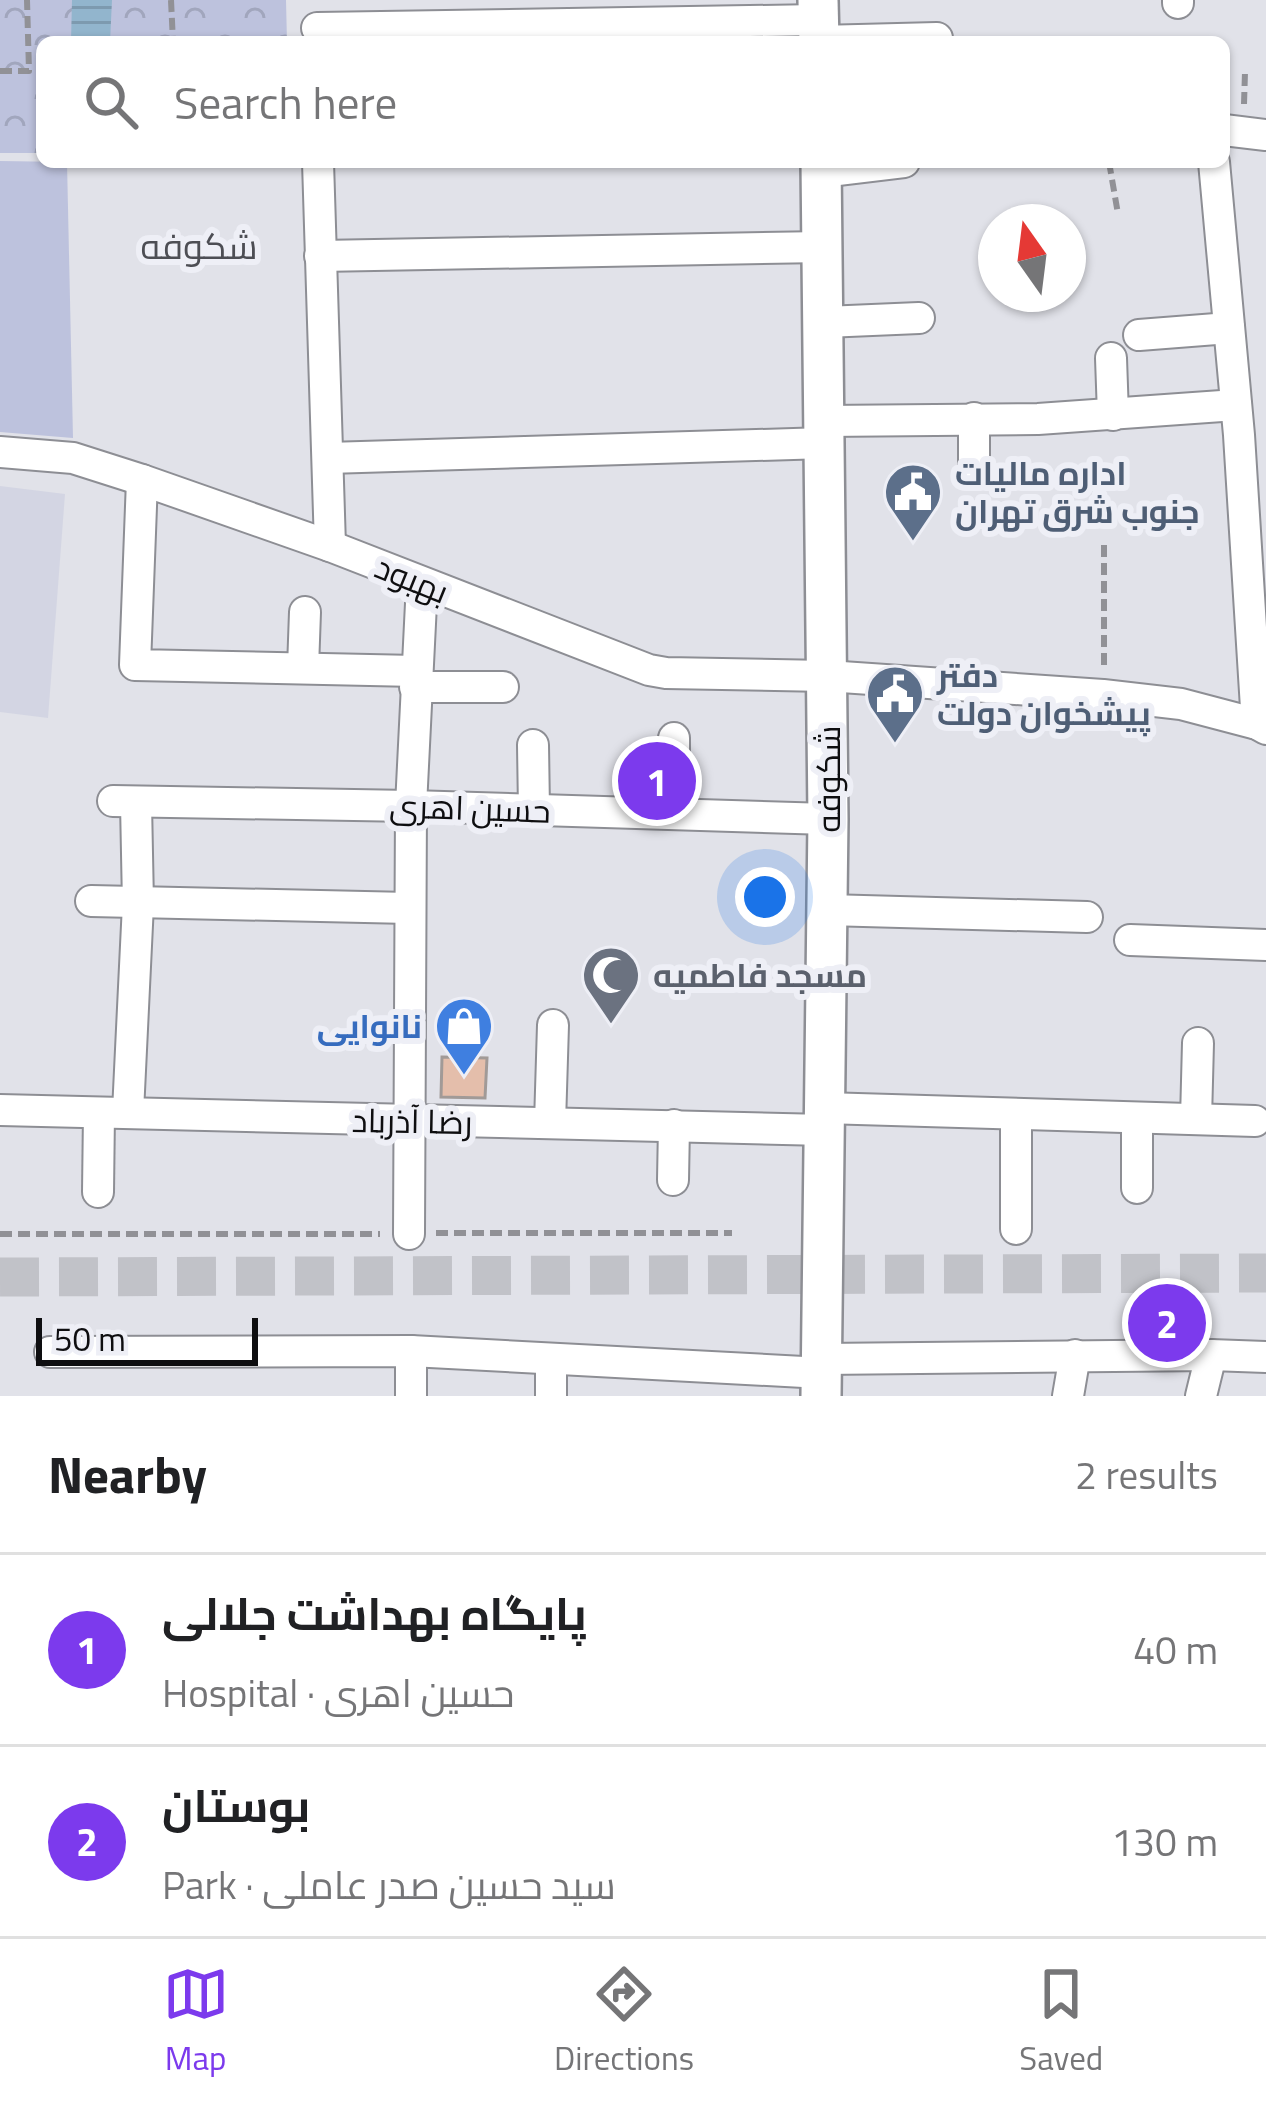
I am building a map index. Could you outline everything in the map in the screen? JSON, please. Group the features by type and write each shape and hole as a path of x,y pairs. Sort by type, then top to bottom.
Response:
{"main road":[{"name":"شکوفه","path":"821,168 828,820 821,1376"}],"street":[{"path":"317,23 818,26 897,36"},
{"path":"1230,131 1266,135"},
{"path":"319,168 330,546"},
{"path":"1215,168 1229,328 1247,427 1262,726"},
{"path":"320,256 823,247"},
{"path":"824,322 920,318"},
{"path":"1139,335 1229,328"},
{"path":"1111,358 1113,415"},
{"path":"328,458 825,432 974,418 1113,415 1247,427"},
{"path":"974,418 974,468"},
{"name":"بهبود","path":"0,452 73,458 142,480 666,674 827,676 1103,695 1180,704 1262,726"},
{"path":"142,480 135,665 303,668 503,687"},
{"path":"409,1234 411,806 422,583"},
{"path":"303,668 305,612"},
{"path":"674,738 674,814"},
{"path":"532,745 534,810"},
{"name":"حسین اهری","path":"137,904 124,802 828,820"},
{"path":"91,901 409,908"},
{"path":"98,1192 114,1112 137,904"},
{"path":"827,910 1087,917"},
{"path":"1130,940 1266,945"},
{"path":"550,1123 553,1025"},
{"path":"1196,1119 1198,1043"},
{"name":"رضا آذرباد","path":"0,1110 674,1125 1016,1114 1255,1121"},
{"path":"1016,1114 1016,1228"},
{"path":"1137,1118 1137,1188"},
{"path":"673,1180 674,1125"},
{"path":"411,1351 411,1396"},
{"path":"50,1352 411,1351 821,1376 1075,1355 1266,1357"},
{"path":"1068,1396 1075,1355"},
{"path":"1202,1396 1211,1355"},
{"path":"550,1359 551,1396"}],"path":[{"path":"0,71 29,71 28,0"},
{"path":"171,0 173,36"},
{"path":"1109,168 1118,214"},
{"path":"1103,695 1104,542"},
{"path":"0,1234 732,1233"}],"shaded area":[{"path":"72,0 112,0 110,36 71,36"},
{"path":"0,486 65,494 48,718 0,712"}],"green space":[{"path":"0,0 286,0 287,36 36,36 36,153 0,153"},
{"path":"0,161 36,162 36,168 67,168 73,438 0,432"}],"building":[{"name":"نانوایی","path":"442,1057 487,1058 485,1098 441,1097"}],"tunnel":[{"path":"0,1277 1266,1273"}],"place":[{"name":"اداره مالیات جنوب شرق تهران","path":"913,543"},
{"name":"دفتر پیشخوان دولت","path":"895,745"},
{"name":"پایگاه بهداشت جلالی","path":"657,781"},
{"name":"مسجد فاطمیه","path":"611,1026"},
{"name":"نانوایی","path":"464,1077"},
{"name":"بوستان","path":"1167,1323"}],"district":[{"name":"شکوفه","path":"199,246"}]}
